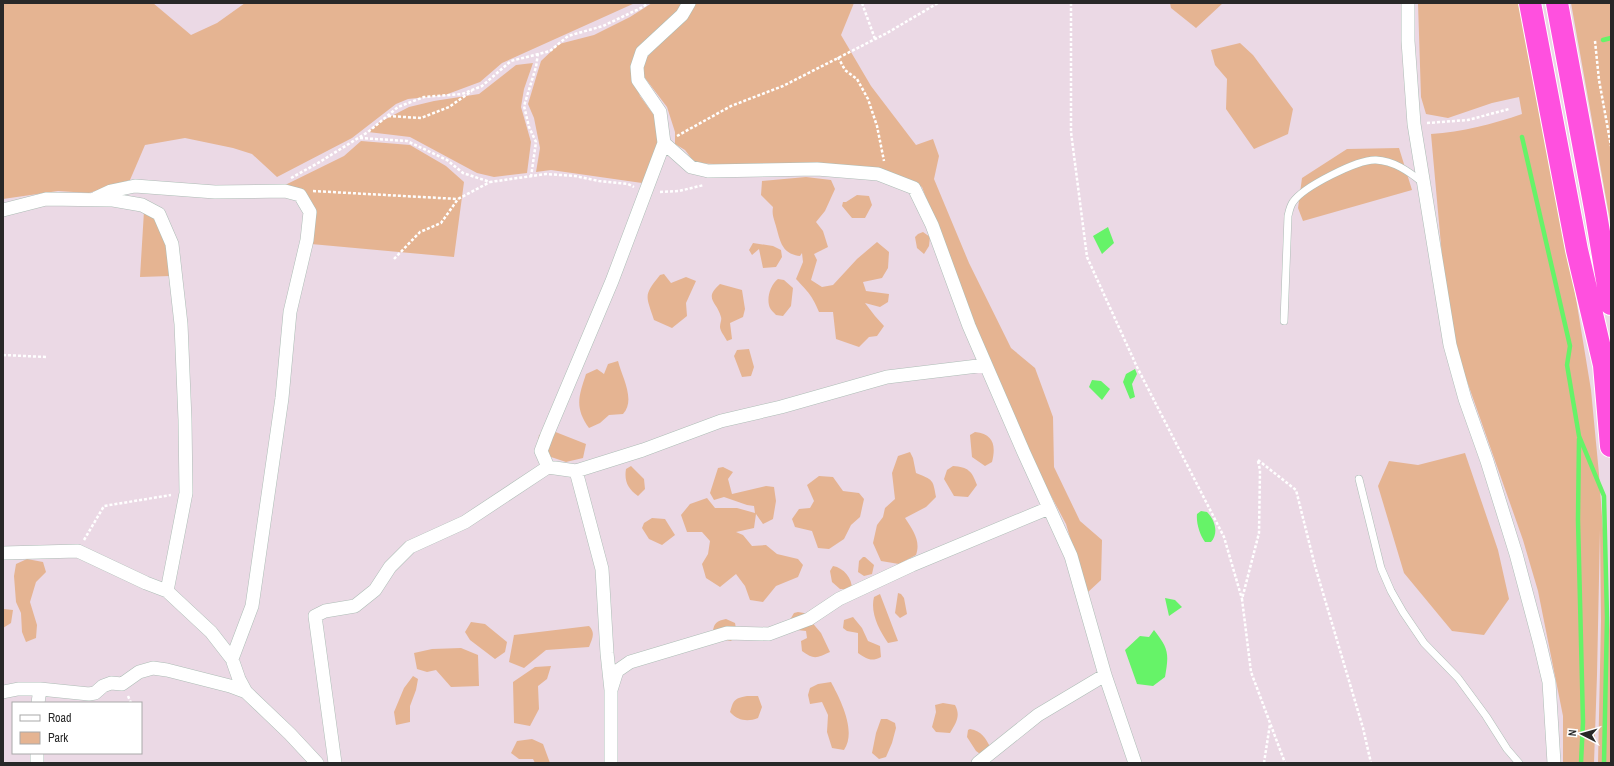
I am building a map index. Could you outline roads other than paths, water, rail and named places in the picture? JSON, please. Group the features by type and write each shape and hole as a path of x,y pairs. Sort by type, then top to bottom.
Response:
{"highway":[{"path":"1530,3 1577,250 1604,365 1611,446"},
{"path":"1557,3 1611,304"}],"street":[{"path":"548,467 541,451 569,380 612,281 664,143 660,112 638,80 637,67 642,52 682,15 689,3"},
{"path":"1408,3 1408,41 1414,124 1450,345 1455,367 1516,554 1549,682 1554,763"},
{"path":"664,143 691,166 708,172 817,169 878,174 914,188 932,225 969,326 1024,453 1071,556 1105,675 1135,763"},
{"path":"91,200 111,191 135,186 215,192 286,191 300,195 310,212 307,240 290,312 282,398 252,606 232,659"},
{"path":"3,210 46,199 113,200 142,205 159,214 172,244 181,324 186,493 167,591"},
{"path":"335,763 315,616 325,611 355,606 375,590 390,567 410,547 465,522 548,467 576,471 643,450 721,421 781,407 887,377 986,364"},
{"path":"576,471 602,569 607,653 611,690 611,763"},
{"path":"611,690 617,671 630,662 727,633 769,634 809,619 839,599 912,565 1049,508"},
{"path":"3,553 78,551 146,583 167,591 211,632 232,659 239,679 246,692 290,734 316,763"},
{"path":"3,692 18,689 40,689 89,694 95,693 103,686 111,683 122,684 140,672 153,668 167,670 230,686 246,692"},
{"path":"978,763 1038,716 1105,675"},
{"path":"38,702 40,689"}],"lane":[{"path":"1284,320 1288,216 1293,202 1305,191 1322,180 1355,164 1374,160 1387,161 1397,164 1424,183"},
{"path":"1359,479 1381,568 1391,592 1424,643 1458,678 1519,763"}],"waterway":[{"path":"1603,40 1611,38"},
{"path":"1522,137 1570,346 1567,365 1579,436 1604,496 1607,617 1604,763"},
{"path":"1579,439 1578,520 1583,722 1581,763"}]}
